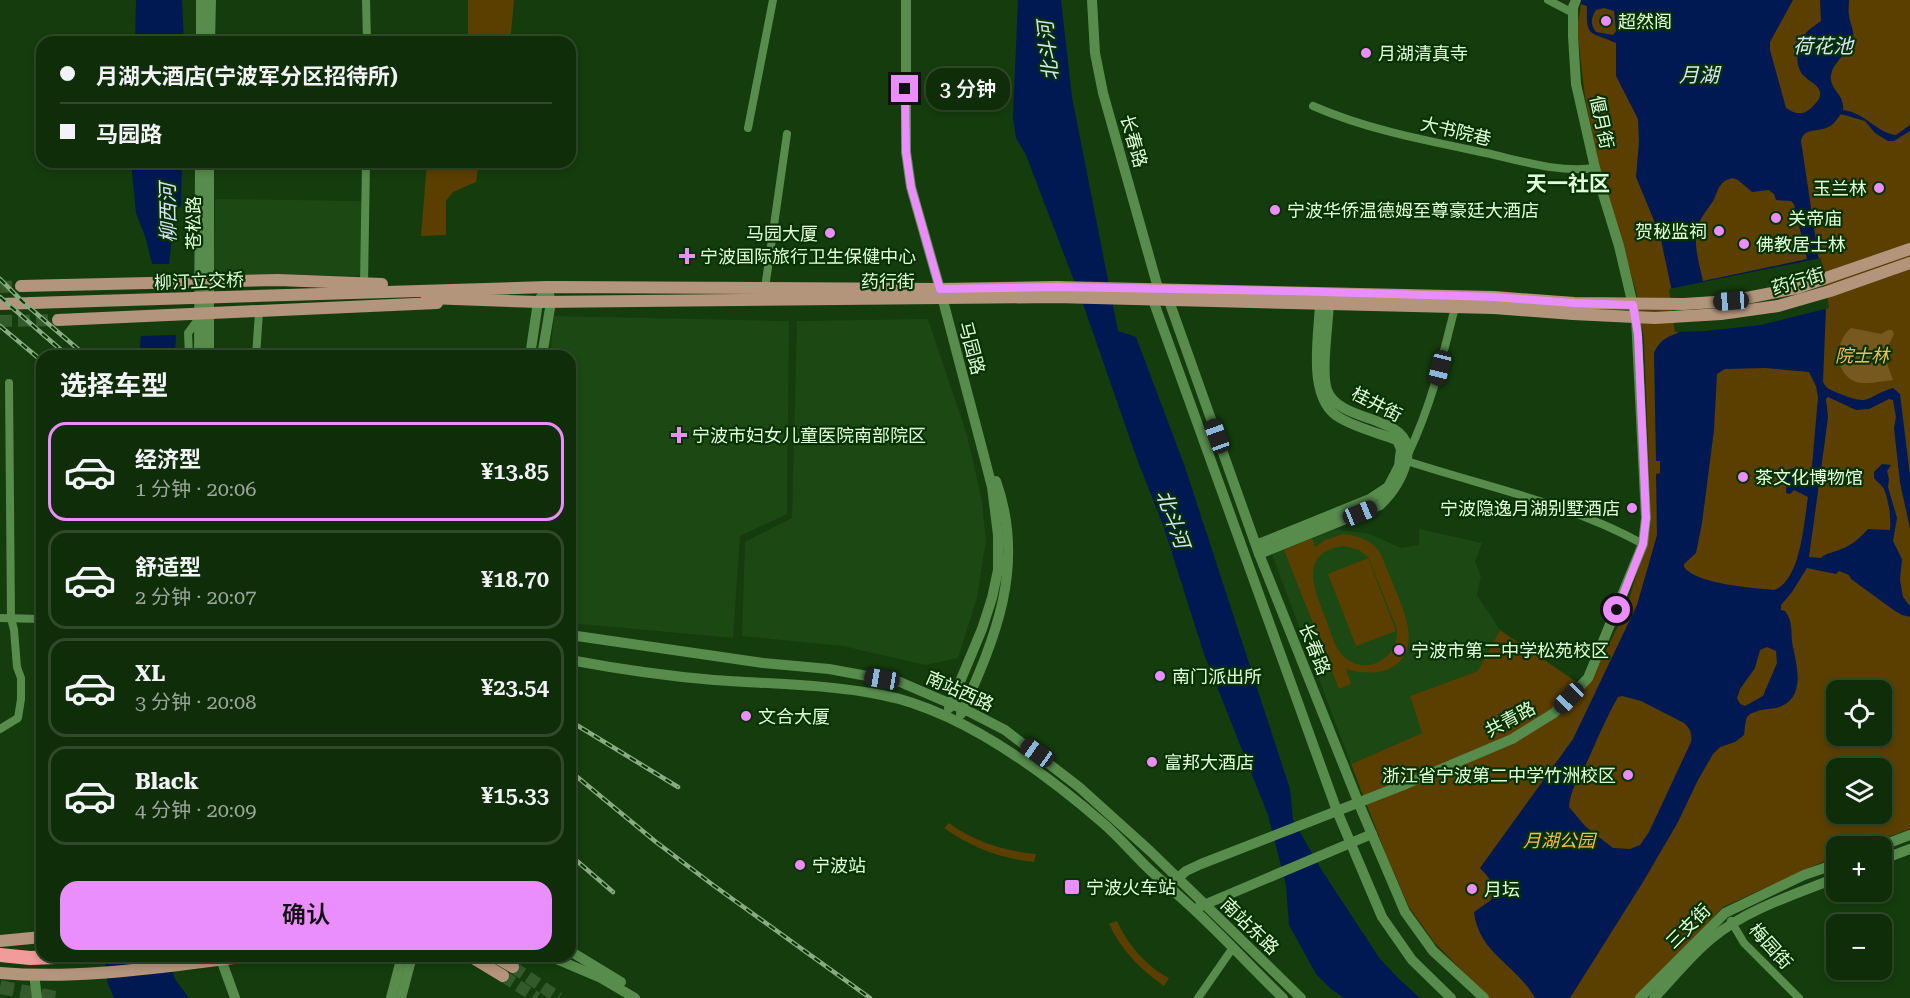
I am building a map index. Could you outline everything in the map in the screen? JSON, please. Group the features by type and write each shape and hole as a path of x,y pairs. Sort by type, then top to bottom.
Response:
{"highway":[{"path":"0,955 36,958"}],"main road":[{"path":"201,0 201,36"},
{"path":"210,36 211,0"},
{"name":"马园路","path":"906,0 906,152 911,187 992,487 998,535 998,570 992,598 982,629 945,717"},
{"name":"长春路","path":"1092,0 1095,53 1103,93 1155,292 1337,812 1382,917 1412,960 1451,998"},
{"name":"偃月街","path":"1574,7 1576,84 1595,168 1619,246 1636,318"},
{"name":"苍松路","path":"199,350 200,168"},
{"name":"苍松路","path":"209,168 209,350"},
{"name":"药行街","path":"399,294 477,300 551,302 1155,292 1494,297 1574,303 1654,305 1731,301 1797,288 1910,249"},
{"name":"药行街","path":"1155,292 1169,301 1455,307 1636,318 1685,317 1757,310 1802,300 1910,264"},
{"path":"21,286 278,280 486,289"},
{"path":"543,350 551,302 547,287"},
{"path":"531,350 538,302 547,287"},
{"name":"药行街","path":"399,294 547,287 765,288 941,294"},
{"name":"柳汀立交桥","path":"0,304 399,294"},
{"name":"柳汀立交桥","path":"0,312 399,294"},
{"path":"58,320 408,306 477,300"},
{"name":"长春路","path":"1169,301 1258,550 1359,804 1405,912 1433,951 1484,998"},
{"name":"桂井街","path":"1324,303 1325,375 1328,392 1336,402 1355,414 1395,429 1405,439 1408,457"},
{"name":"桂井街","path":"1258,550 1370,499 1388,487 1399,466 1401,449 1397,440 1338,417 1320,393 1317,376 1324,303"},
{"name":"共青路","path":"1168,887 1177,878 1201,864 1359,804 1512,739 1554,713 1588,678 1643,544 1646,518 1636,318"},
{"name":"马园路","path":"957,723 994,634 1004,602 1008,571 1008,531 1000,493 984,456"},
{"path":"1258,550 1380,505 1394,492 1408,457"},
{"name":"南站西路","path":"576,636 763,663 829,669 900,682 1005,730 1079,787 1177,878"},
{"name":"南站西路","path":"576,661 645,673 883,695 934,711 985,738 1038,772 1104,824 1168,887"},
{"path":"1199,907 1372,834"},
{"path":"1892,842 1910,835"},
{"path":"1892,856 1910,849"},
{"name":"三支街","path":"1640,998 1725,913 1804,875 1826,867"},
{"name":"南站东路","path":"1177,878 1232,949 1283,998"},
{"name":"三支街","path":"1654,998 1710,939 1732,923 1760,908 1826,882"},
{"name":"南站东路","path":"1168,887 1199,907 1301,998"},
{"path":"0,941 36,938"},
{"path":"0,941 36,943"},
{"path":"576,954 625,985 635,998"},
{"path":"0,973 105,973 190,962"},
{"path":"222,962 235,998"},
{"path":"391,998 400,962"},
{"path":"401,998 410,962"},
{"path":"480,962 504,976"},
{"path":"504,962 513,967"},
{"path":"563,962 601,978 635,998"},
{"path":"34,974 37,998"}],"street":[{"path":"366,0 367,36"},
{"path":"748,128 773,0"},
{"path":"1548,0 1574,7"},
{"name":"大书院巷","path":"1313,106 1343,119 1474,151 1550,167 1580,170 1595,168"},
{"path":"765,288 787,134"},
{"path":"364,284 366,168"},
{"path":"1455,307 1435,388 1425,419 1408,457 1564,509 1618,530 1643,544"},
{"path":"256,350 259,312"},
{"path":"189,350 188,333 196,321"},
{"path":"0,729 18,718 21,699 21,678 17,667 11,618 9,383"},
{"path":"0,618 36,619"},
{"name":"梅园街","path":"1725,913 1744,943 1799,998"},
{"path":"1198,998 1232,949"}],"shaded area":[{"path":"215,199 363,201 362,276 214,274"},
{"name":"宁波市妇女儿童医院南部院区","path":"554,316 789,321 787,514 740,536 733,638 576,624 576,350 551,350"},
{"path":"928,319 967,435 982,501 986,540 977,598 958,658 925,665 843,646 742,636 745,542 792,518 797,321"},
{"name":"宁波市第二中学松苑校区","path":"1332,529 1370,534 1401,548 1419,545 1419,529 1482,543 1475,561 1481,576 1477,595 1500,630 1479,671 1410,696 1422,733 1351,764 1271,552"}],"green space":[{"path":"468,0 514,0 510,36 468,36"},
{"name":"月湖公园","path":"1582,0 1910,0 1910,829 1890,836 1826,836 1826,861 1723,907 1635,998 1489,998 1434,942 1409,907 1351,764 1422,733 1410,696 1478,671 1500,630 1578,683 1588,685 1624,615 1650,532 1651,522 1644,338 1636,291 1600,170 1585,97 1577,28"},
{"path":"427,168 478,168 476,182 453,192 446,201 446,235 421,236"},
{"name":"院士林","path":"1851,328 1881,334 1892,330 1894,334 1886,357 1893,380 1859,383 1843,371 1838,356 1839,349 1845,334"},
{"path":"1343,534 1360,538 1374,545 1381,554 1408,628 1408,642 1400,662 1392,668 1370,673 1346,669 1351,684 1339,689 1284,550 1312,538 1315,547 1325,540","holes":["1344,546 1359,550 1368,557 1397,629 1397,638 1389,654 1374,664 1365,665 1356,664 1347,659 1336,646 1314,585 1313,574 1320,556 1329,550"]},
{"path":"1368,558 1396,631 1356,646 1328,574"},
{"path":"949,823 990,844 1013,851 1036,854 1034,862 999,855 965,841 944,828"},
{"path":"1117,921 1138,954 1153,968 1169,978 1164,986 1147,973 1119,942 1109,924"}],"water":[{"path":"136,0 182,0 184,36 135,36"},
{"name":"北斗河","path":"1018,0 1061,0 1072,97 1118,331 1136,337 1185,467 1290,789 1293,820 1321,869 1380,959 1420,998 1344,998 1316,974 1289,925 1286,885 1268,815 1204,654 1163,525 1137,459 1083,304 1026,155 1016,138 1013,117"},
{"name":"月湖","path":"1569,0 1793,0 1770,42 1770,50 1786,108 1801,113 1808,111 1814,105 1820,94 1818,87 1804,76 1798,66 1800,43 1808,31 1821,21 1820,0 1849,0 1853,38 1850,46 1834,66 1831,75 1832,85 1842,100 1843,110 1858,115 1889,133 1896,135 1910,125 1910,131 1894,141 1888,141 1875,133 1865,121 1841,114 1831,126 1807,132 1802,137 1826,307 1823,382 1831,390 1863,400 1893,388 1900,394 1910,476 1910,528 1900,483 1893,400 1889,399 1869,409 1856,410 1828,397 1826,399 1828,417 1809,557 1821,558 1843,548 1868,529 1890,530 1887,499 1883,488 1874,478 1874,472 1882,464 1891,465 1887,471 1888,487 1897,518 1893,541 1902,559 1900,580 1903,597 1910,606 1910,617 1895,611 1851,579 1849,575 1839,571 1836,574 1807,568 1781,605 1781,610 1788,615 1791,624 1798,679 1794,695 1782,706 1750,714 1746,719 1744,735 1735,742 1720,747 1713,754 1678,822 1643,882 1570,998 1535,998 1518,976 1490,949 1477,926 1474,912 1491,900 1493,890 1489,879 1480,868 1573,739 1637,605 1657,535 1656,474 1660,473 1660,461 1656,461 1654,353 1663,340 1678,333 1660,235 1636,177 1638,119 1616,76 1616,43 1591,32 1587,24 1587,6","holes":["1604,8 1614,11 1616,31 1613,35 1596,32 1592,21 1596,10","1728,179 1738,180 1752,192 1769,190 1774,194 1776,200 1791,201 1794,204 1807,259 1703,281 1697,251 1697,228 1720,186","1765,368 1809,372 1816,386 1818,397 1811,478 1806,479 1798,475 1794,468 1787,470 1786,493 1790,494 1794,490 1808,497 1803,535 1796,563 1790,575 1774,590 1712,581 1690,573 1684,567 1684,564 1696,553 1714,430 1717,374 1725,369","1767,647 1776,651 1777,663 1763,696 1745,706 1740,704 1737,698 1740,689 1755,668 1760,650","1622,696 1641,701 1684,723 1691,734 1691,742 1649,832 1640,845 1630,849 1613,848 1586,827 1569,807 1575,784 1618,697"]},
{"name":"柳西河","path":"132,168 182,168 181,206 175,211 169,264 152,264 136,213"},
{"path":"176,335 175,350 140,350 141,336"},
{"path":"105,962 170,962 175,979 189,998 114,998 108,984"}],"pier":[{"path":"1821,258 1829,308 1761,325 1675,332 1669,289"}],"tunnel":[{"path":"0,287 21,286"},
{"path":"0,321 58,320"},
{"path":"513,967 559,998"},
{"path":"503,976 537,998"},
{"path":"0,987 55,998"}],"railway":[{"path":"0,279 79,350"},
{"path":"0,297 61,350"},
{"path":"0,326 36,356"},
{"path":"576,725 678,787"},
{"path":"576,776 656,842 870,998"},
{"path":"576,860 613,892"}],"place":[{"name":"超然阁","path":"1606,21"},
{"name":"月湖清真寺","path":"1366,53"},
{"name":"玉兰林","path":"1879,188"},
{"name":"宁波华侨温德姆至尊豪廷大酒店","path":"1275,210"},
{"name":"关帝庙","path":"1776,218"},
{"name":"贺秘监祠","path":"1719,231"},
{"name":"马园大厦","path":"830,233"},
{"name":"佛教居士林","path":"1744,244"},
{"name":"宁波国际旅行卫生保健中心","path":"687,256"},
{"name":"宁波市妇女儿童医院南部院区","path":"679,435"},
{"name":"茶文化博物馆","path":"1743,477"},
{"name":"宁波隐逸月湖别墅酒店","path":"1632,508"},
{"name":"宁波市第二中学松苑校区","path":"1399,650"},
{"name":"南门派出所","path":"1160,676"},
{"name":"文合大厦","path":"746,716"},
{"name":"富邦大酒店","path":"1152,762"},
{"name":"浙江省宁波第二中学竹洲校区","path":"1628,775"},
{"name":"宁波站","path":"800,865"},
{"name":"宁波火车站","path":"1072,887"},
{"name":"月坛","path":"1472,889"}],"district":[{"name":"天一社区","path":"1568,184"}],"route":[{"path":"905,89 906,152 911,187 940,289 1056,287 1289,291 1494,297 1633,305 1638,335 1646,518 1643,544 1617,610"}],"water label":[{"name":"荷花池","path":"1823,46"}]}
